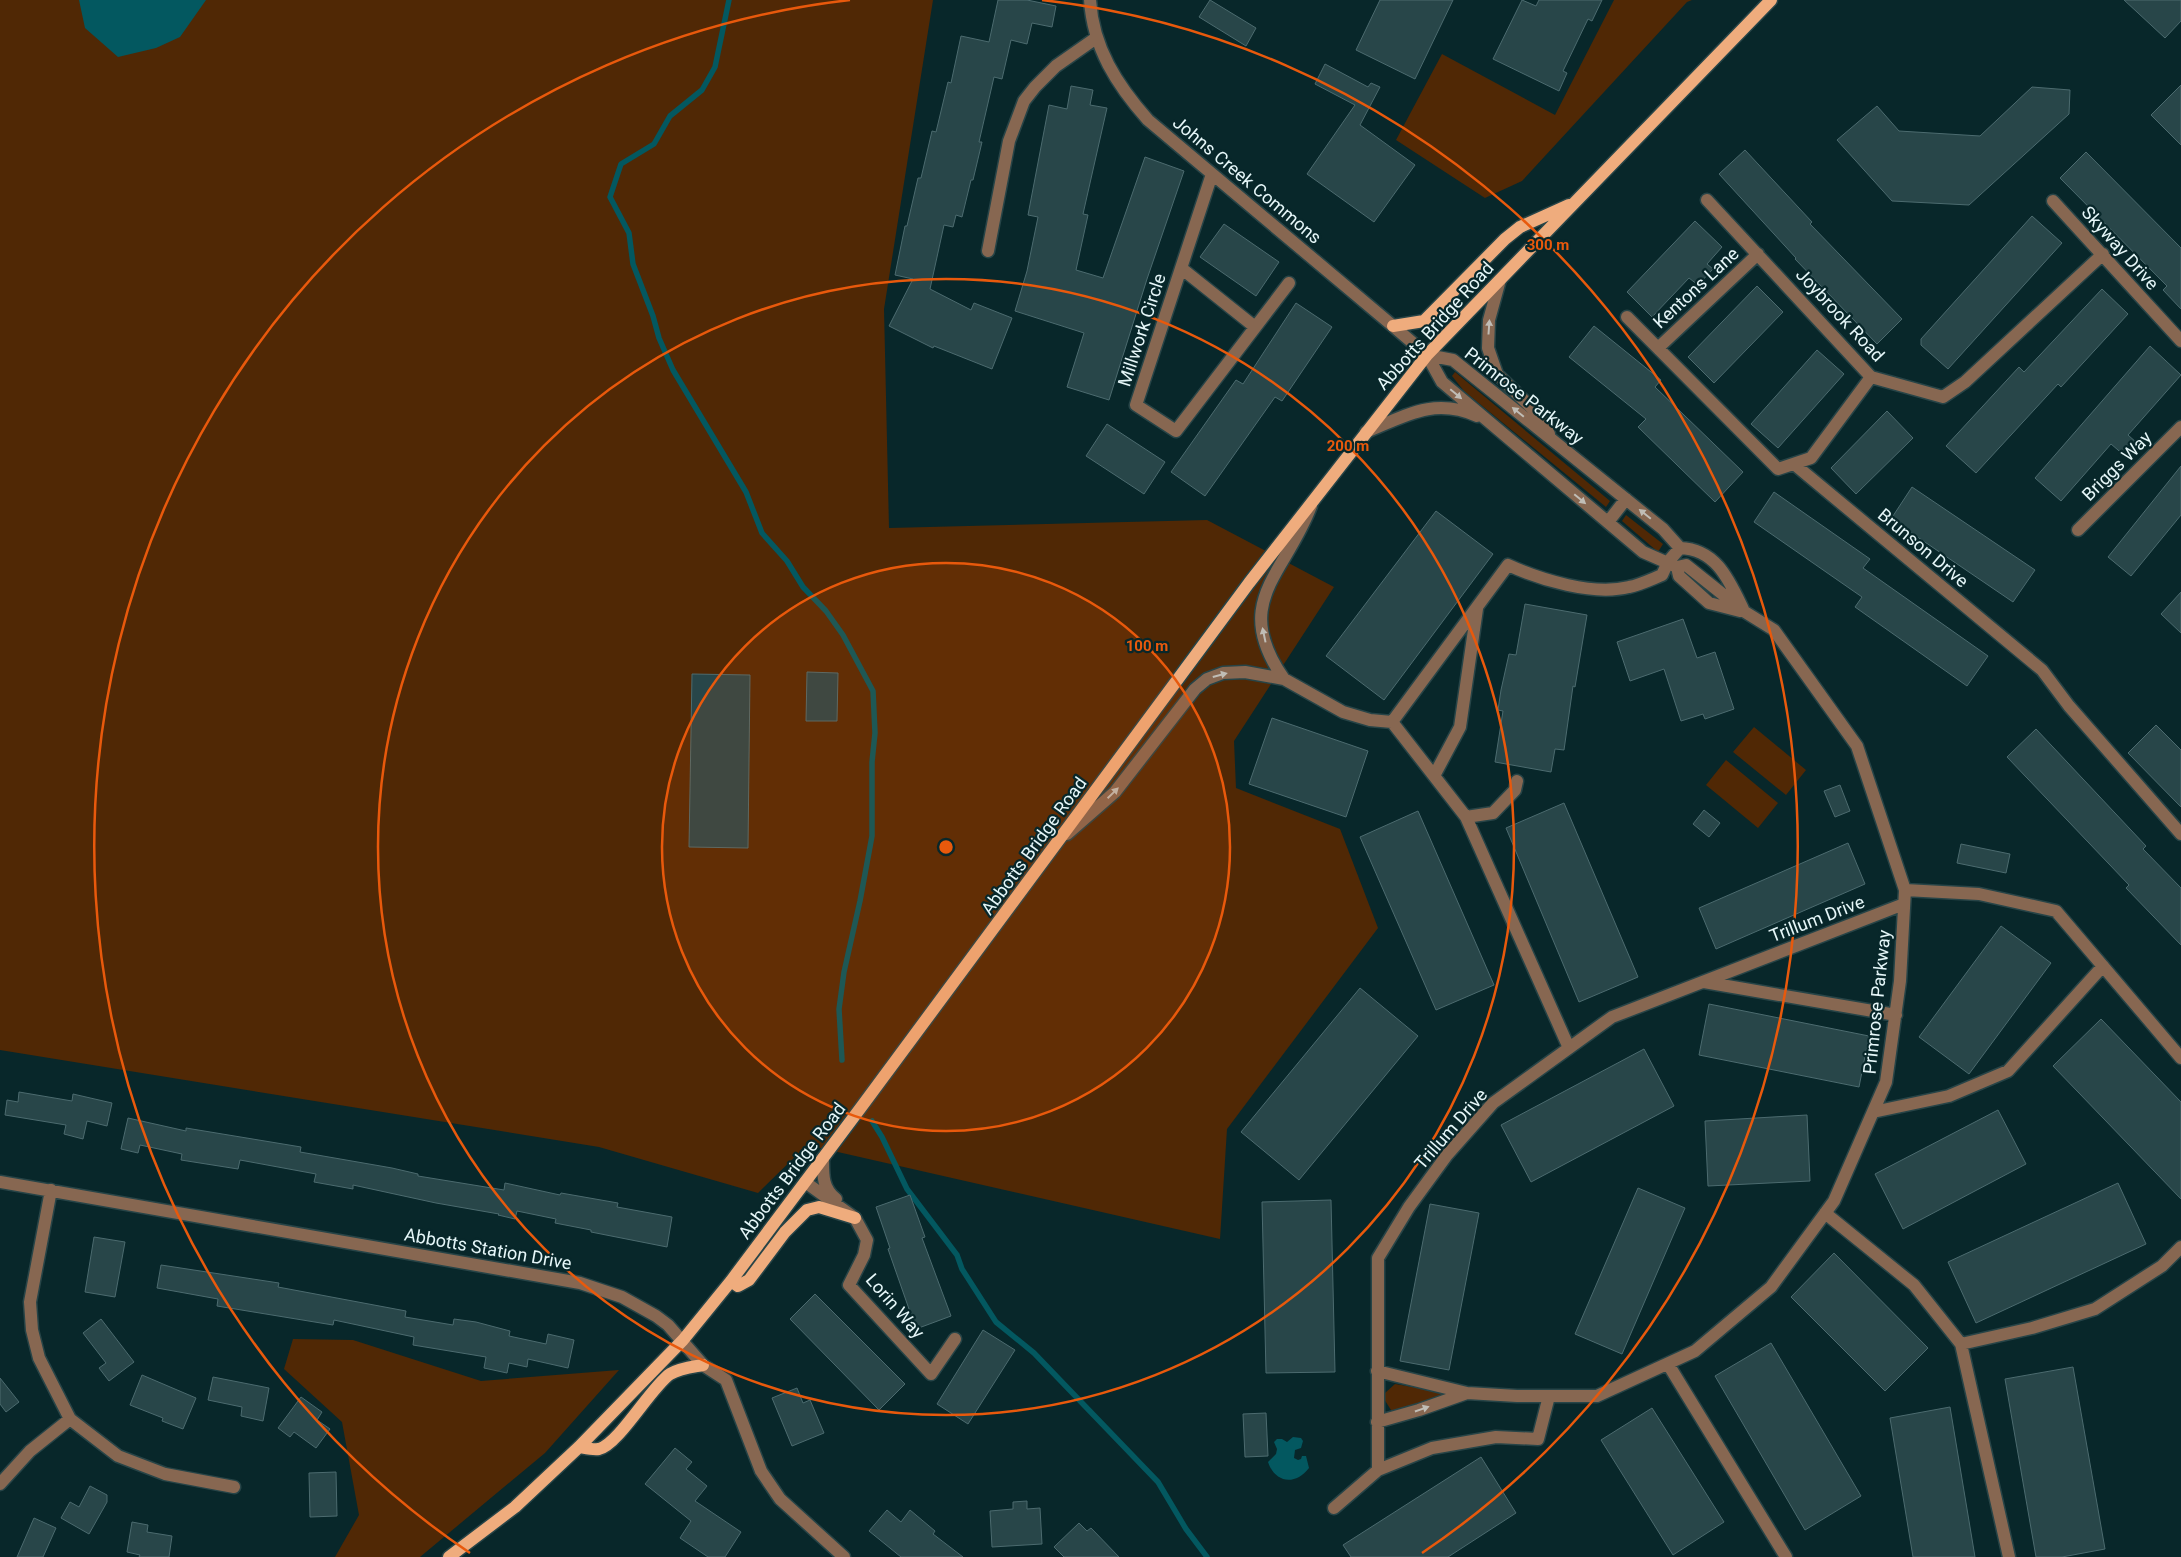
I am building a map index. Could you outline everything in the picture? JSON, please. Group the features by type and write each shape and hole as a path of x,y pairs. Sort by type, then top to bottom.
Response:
{"main road":[{"name":"Abbotts Bridge Road","path":"449,1557 515,1507 579,1447 683,1340 731,1281 806,1182 1249,583 1427,355 1771,0"},
{"name":"Abbotts Bridge Road","path":"1393,326 1424,321 1505,239 1520,227 1575,202"},
{"name":"Abbotts Bridge Road","path":"731,1281 738,1286 749,1280 784,1232 807,1210 818,1208 855,1218"},
{"path":"579,1447 598,1449 605,1446 669,1375 680,1369 703,1365"}],"street":[{"name":"Johns Creek Commons","path":"1090,0 1096,38 1124,93 1148,120 1427,355"},
{"path":"988,251 1009,141 1024,101 1056,66 1096,38"},
{"name":"Millwork Circle","path":"1212,174 1136,405 1176,431 1289,283"},
{"name":"Joybrook Road","path":"1707,200 1871,377 1943,397 1966,382 2103,254"},
{"name":"Skyway Drive","path":"2054,201 2181,341"},
{"name":"Kentons Lane","path":"1658,348 1758,254"},
{"name":"Millwork Circle","path":"1181,268 1254,327"},
{"path":"1500,280 1489,320 1488,348 1497,374 1539,415 1553,440"},
{"path":"1627,317 1778,469 1811,458 1871,377"},
{"path":"1427,355 1442,382 1643,552 1672,564"},
{"name":"Primrose Parkway","path":"1427,355 1453,360 1663,529 1680,548"},
{"name":"Abbotts Bridge Road","path":"1366,432 1420,410 1441,406 1466,411 1488,421"},
{"name":"Briggs Way","path":"2078,530 2181,427"},
{"name":"Brunson Drive","path":"1794,464 2042,670 2069,706 2181,834"},
{"path":"1608,522 1626,499"},
{"path":"1284,679 1273,663 1263,634 1261,617 1264,598 1272,578 1305,522 1313,500"},
{"path":"1392,722 1508,565 1529,575 1590,589 1629,588 1662,575 1672,564 1680,548 1694,548 1724,571 1745,612"},
{"name":"Primrose Parkway","path":"1377,1371 1466,1393 1597,1396 1695,1351 1771,1287 1834,1201 1886,1082 1896,1015 1905,890 1857,746 1774,630 1745,612 1709,603 1679,576 1672,564"},
{"path":"1434,776 1460,727 1477,606"},
{"path":"1063,837 1115,792 1195,689 1206,679 1224,673 1246,672 1284,679 1343,712 1370,720 1392,722 1466,817 1569,1048"},
{"path":"1466,817 1493,813 1515,790 1517,781"},
{"path":"1905,890 1978,894 2056,911 2181,1058"},
{"name":"Trillum Drive","path":"1378,1470 1378,1258 1409,1207 1447,1156 1493,1103 1612,1017 1904,904"},
{"path":"1873,1112 1949,1096 2008,1071 2103,966"},
{"path":"1704,982 1896,1015"},
{"name":"Lorin Way","path":"823,1158 822,1180 830,1194 843,1204 855,1218 866,1240 864,1255 849,1285 931,1374 955,1339"},
{"name":"Abbotts Station Drive","path":"0,1182 580,1283 622,1298 656,1316 668,1325 703,1365 726,1380 760,1471 780,1499 844,1557"},
{"name":"Lorin Way","path":"806,1182 855,1218"},
{"path":"51,1190 30,1302 32,1330 39,1358 70,1419 118,1456 165,1474 234,1486"},
{"path":"1825,1213 1914,1285 1961,1344 2009,1557"},
{"path":"1961,1344 2032,1328 2095,1309 2162,1266 2181,1247"},
{"path":"1668,1364 1786,1557"},
{"name":"Primrose Parkway","path":"1377,1422 1419,1410 1466,1393"},
{"path":"1334,1508 1378,1470 1432,1448 1496,1437 1538,1440 1549,1396"},
{"path":"0,1484 30,1452 70,1419"}],"shaded area":[{"path":"0,0 933,0 884,309 889,528 1207,520 1334,587 1234,741 1236,788 1340,829 1378,928 1227,1129 1220,1239 807,1145 758,1193 599,1147 0,1050"},
{"path":"1614,0 1692,0 1687,2 1522,181 1485,198 1396,140 1442,54 1555,115"},
{"path":"1455,372 1610,501 1606,507 1464,391 1452,376"},
{"path":"1626,515 1663,544 1658,552 1622,521"},
{"path":"1754,727 1806,770 1786,795 1733,752"},
{"path":"1726,760 1778,803 1758,828 1706,785"},
{"path":"293,1339 353,1340 481,1381 619,1370 545,1453 420,1557 335,1557 359,1515 342,1422 284,1369"},
{"path":"1395,1384 1447,1393 1446,1397 1400,1410 1391,1410 1384,1399 1385,1393"}],"water":[{"path":"79,0 206,0 180,37 156,48 118,57 85,28"},
{"path":"1293,1437 1301,1438 1303,1441 1301,1448 1295,1450 1294,1458 1298,1460 1302,1456 1306,1456 1309,1468 1298,1478 1286,1480 1275,1474 1268,1462 1276,1454 1277,1449 1274,1442 1277,1439 1287,1442"}],"building":[{"path":"998,0 1027,0 1056,6 1052,27 1032,23 1027,44 1011,40 1002,79 994,77 979,142 982,142 962,217 956,215 953,227 944,225 930,289 971,310 974,303 1012,318 992,369 934,346 933,348 889,326 913,279 895,275 905,226 907,226 918,178 921,178 932,131 936,132 948,82 951,83 961,36 989,42"},
{"path":"1210,0 1256,28 1246,46 1199,17"},
{"path":"1380,0 1453,0 1415,79 1356,50"},
{"path":"1522,0 1536,6 1539,0 1602,0 1592,21 1588,19 1563,71 1567,73 1559,91 1493,59"},
{"path":"2124,0 2181,0 2181,21 2165,38"},
{"path":"1325,64 1368,87 1371,83 1380,87 1360,125 1415,165 1374,222 1307,174 1355,105 1315,84"},
{"path":"2181,85 2181,145 2151,115"},
{"path":"1071,86 1093,90 1090,105 1107,108 1083,214 1088,215 1076,270 1103,278 1145,157 1184,171 1147,279 1109,400 1067,387 1084,333 1015,311 1027,271 1038,217 1028,215 1049,105 1067,109"},
{"path":"2032,87 2070,90 2069,114 1969,205 1892,201 1837,140 1877,106 1899,131 1980,136"},
{"path":"1745,150 1812,222 1810,224 1902,319 1877,344 1795,259 1719,174"},
{"path":"2086,152 2181,248 2181,309 2163,290 2167,286 2060,178"},
{"path":"2032,216 2062,243 1948,369 1921,345 1921,339"},
{"path":"1695,221 1722,247 1707,264 1713,269 1698,285 1689,278 1652,317 1627,292"},
{"path":"1224,224 1279,262 1256,296 1200,257"},
{"path":"1757,286 1783,312 1714,383 1688,357"},
{"path":"2102,289 2128,314 2061,387 2058,384 1976,473 1946,446 2019,367 2024,372"},
{"path":"1296,303 1332,327 1282,401 1275,397 1205,496 1171,472 1236,380 1243,384"},
{"path":"1594,326 1661,380 1655,387 1743,472 1715,502 1638,427 1646,419 1569,357"},
{"path":"2150,346 2181,375 2128,435 2137,443 2125,456 2111,444 2061,501 2035,478"},
{"path":"1817,350 1844,374 1778,448 1751,424"},
{"path":"1887,411 1913,438 1856,494 1831,468"},
{"path":"1107,424 1165,462 1144,494 1086,456"},
{"path":"2181,466 2181,515 2131,576 2108,557"},
{"path":"1912,487 2035,570 2013,602 1891,519"},
{"path":"1774,492 1870,559 1863,568 1988,656 1967,686 1855,607 1862,597 1754,522"},
{"path":"1436,511 1493,554 1384,700 1326,656"},
{"path":"2181,592 2181,633 2161,614"},
{"path":"1525,604 1587,615 1575,687 1573,686 1564,750 1555,749 1551,772 1495,762 1503,711 1498,710 1501,690 1509,654 1516,655"},
{"path":"1683,619 1697,658 1715,652 1734,709 1705,719 1703,714 1681,721 1664,669 1630,681 1617,642"},
{"path":"807,672 838,673 837,721 806,721"},
{"path":"692,674 750,675 748,848 689,847"},
{"path":"1272,718 1368,751 1346,817 1249,784"},
{"path":"2156,725 2181,750 2181,807 2128,753"},
{"path":"2036,729 2146,846 2143,849 2181,888 2181,945 2126,888 2129,885 2007,757"},
{"path":"1840,785 1850,811 1835,817 1824,791"},
{"path":"1564,803 1638,977 1579,1002 1506,828"},
{"path":"1704,810 1720,823 1709,837 1693,824"},
{"path":"1418,811 1494,985 1436,1010 1360,837"},
{"path":"1848,843 1865,884 1716,949 1699,908"},
{"path":"1961,844 2010,854 2006,873 1957,863"},
{"path":"2001,926 2051,963 1969,1074 1919,1037"},
{"path":"1360,988 1418,1036 1299,1180 1241,1132"},
{"path":"1709,1004 1869,1036 1859,1087 1699,1055"},
{"path":"2101,1019 2181,1102 2181,1199 2053,1066"},
{"path":"1644,1049 1674,1106 1531,1182 1501,1125"},
{"path":"19,1092 72,1101 73,1094 112,1103 107,1126 87,1121 83,1139 64,1134 66,1125 5,1115 7,1100 18,1102"},
{"path":"1998,1110 2026,1164 1903,1229 1875,1174"},
{"path":"1807,1115 1810,1181 1708,1186 1705,1121"},
{"path":"128,1118 186,1131 186,1128 301,1147 300,1152 392,1168 418,1174 418,1176 504,1190 505,1183 560,1195 561,1193 618,1203 617,1207 672,1217 667,1247 591,1232 591,1230 555,1223 556,1219 517,1211 515,1219 499,1214 353,1185 353,1189 314,1182 316,1174 240,1160 238,1169 181,1160 182,1154 140,1145 138,1153 121,1149"},
{"path":"2118,1183 2146,1244 1976,1323 1948,1262"},
{"path":"1638,1188 1685,1208 1622,1354 1575,1334"},
{"path":"910,1195 925,1237 922,1238 951,1316 916,1329 888,1249 890,1248 876,1207"},
{"path":"1331,1200 1335,1372 1266,1373 1262,1202"},
{"path":"1430,1204 1479,1213 1449,1370 1400,1361"},
{"path":"94,1237 125,1242 115,1297 85,1292"},
{"path":"1834,1253 1928,1348 1885,1391 1791,1297"},
{"path":"161,1265 279,1283 278,1287 406,1311 405,1317 453,1325 454,1319 476,1322 510,1331 509,1336 546,1344 548,1334 574,1340 568,1368 528,1359 527,1367 509,1363 507,1373 484,1368 486,1357 413,1345 414,1337 334,1320 333,1325 217,1306 218,1299 157,1288"},
{"path":"815,1294 905,1384 879,1410 790,1319"},
{"path":"101,1319 134,1362 109,1381 99,1368 106,1363 83,1333"},
{"path":"983,1330 1015,1350 968,1424 937,1404"},
{"path":"1771,1343 1861,1496 1805,1530 1715,1376"},
{"path":"2073,1367 2105,1549 2062,1557 2036,1557 2005,1379"},
{"path":"142,1375 196,1398 183,1429 162,1421 163,1418 130,1405"},
{"path":"213,1377 269,1388 263,1421 241,1416 242,1407 208,1400"},
{"path":"0,1378 19,1402 6,1412 0,1404"},
{"path":"797,1388 803,1403 810,1400 824,1433 792,1446 772,1398"},
{"path":"301,1397 322,1412 317,1420 330,1429 316,1448 294,1432 290,1437 278,1428"},
{"path":"1950,1407 1975,1557 1913,1557 1890,1418"},
{"path":"1652,1408 1724,1522 1673,1555 1601,1440"},
{"path":"1266,1413 1268,1456 1245,1457 1243,1414"},
{"path":"675,1448 692,1462 686,1469 707,1486 695,1501 741,1532 725,1557 708,1557 680,1538 691,1521 645,1484"},
{"path":"1481,1457 1516,1513 1448,1557 1351,1557 1343,1545"},
{"path":"336,1472 337,1516 310,1517 309,1473"},
{"path":"90,1486 107,1495 107,1502 89,1534 61,1518 70,1502 79,1507"},
{"path":"1027,1501 1027,1509 1040,1508 1042,1544 992,1547 990,1511 1013,1509 1013,1502"},
{"path":"887,1510 901,1522 910,1510 935,1531 933,1534 963,1557 901,1557 869,1531"},
{"path":"34,1518 56,1528 43,1557 17,1557"},
{"path":"132,1522 148,1525 147,1532 172,1536 169,1557 139,1557 140,1555 127,1552"},
{"path":"1079,1523 1087,1531 1091,1528 1119,1557 1064,1557 1054,1547"}],"waterway":[{"path":"729,0 715,67 702,90 670,116 654,144 621,164 610,197 629,233 633,264 653,316 659,338 673,370 746,492 762,533 787,561 803,587 826,611 843,635 873,691 875,733 872,762 872,836 844,972 839,1009 842,1060"},
{"path":"872,1121 882,1137 907,1189 957,1255 962,1269 996,1322 1034,1353 1158,1482 1186,1529 1207,1557"}]}
